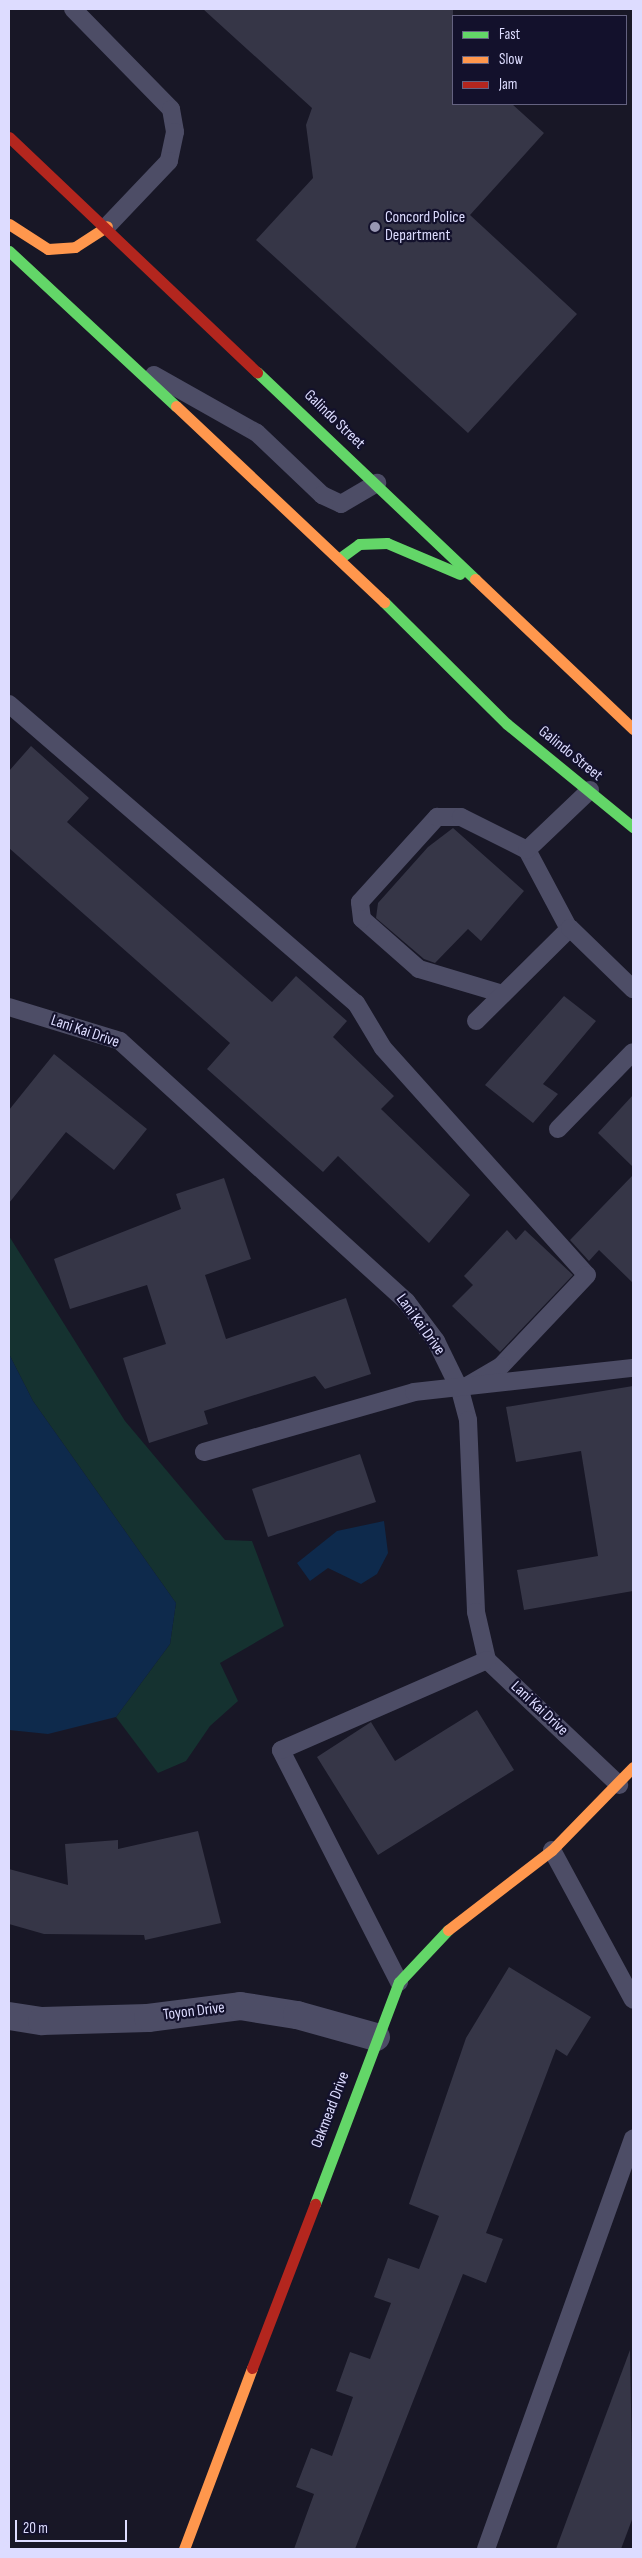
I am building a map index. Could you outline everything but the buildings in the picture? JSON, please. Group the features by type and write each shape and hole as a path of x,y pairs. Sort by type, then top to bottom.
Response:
{"main road":[{"name":"Galindo Street","path":"9,137 107,226 633,729"},
{"path":"9,224 48,250 75,247 107,226"},
{"name":"Galindo Street","path":"9,251 122,359 340,558 507,724 633,827"},
{"path":"340,558 359,544 388,543 486,587"},
{"name":"Oakmead Drive","path":"184,2549 376,2037 399,1982 439,1937 552,1850 619,1785 633,1767"}],"street":[{"name":"Toyon Drive","path":"9,2016 42,2021 148,2018 240,2006 297,2015 376,2037"}],"lane":[{"path":"73,9 170,109 175,132 169,161 107,226"},
{"path":"122,359 257,433 322,495 341,504 377,483"},
{"path":"9,704 356,1002 383,1048 587,1275 501,1366 460,1390"},
{"path":"527,850 590,790"},
{"path":"503,994 419,969 362,919 360,902 437,817 460,817 527,850 569,929 633,988"},
{"path":"476,1021 569,929"},
{"name":"Lani Kai Drive","path":"9,1007 120,1041 406,1301 436,1341 460,1390 468,1420 476,1612 487,1660 619,1785"},
{"path":"558,1129 633,1052"},
{"path":"204,1452 414,1392 460,1390 633,1368"},
{"path":"399,1982 281,1750 487,1660"},
{"path":"552,1850 633,2000"},
{"path":"486,2549 633,2139"}],"green space":[{"path":"9,1236 125,1421 225,1540 252,1541 284,1626 220,1663 238,1701 210,1726 186,1761 158,1773 116,1717 170,1644 176,1603 33,1401 9,1354"}],"water":[{"path":"9,1354 33,1401 176,1603 170,1644 116,1717 48,1734 9,1730"},
{"path":"384,1521 388,1553 377,1574 361,1584 328,1568 310,1581 297,1563 337,1531"}],"traffic: fast":[{"path":"9,251 176,406"},
{"path":"257,372 475,579"},
{"path":"340,558 359,544 387,543 460,574"},
{"path":"384,602 507,724 633,827"},
{"path":"315,2204 399,1982 448,1930"}],"traffic: slow":[{"path":"9,224 48,249 75,247 107,226"},
{"path":"176,406 384,602"},
{"path":"475,579 633,729"},
{"path":"448,1930 552,1850 633,1767"},
{"path":"184,2549 252,2368"}],"traffic: jam":[{"path":"9,137 257,372"},
{"path":"252,2368 315,2204"}],"place":[{"name":"Concord Police Department","path":"375,227"}]}
